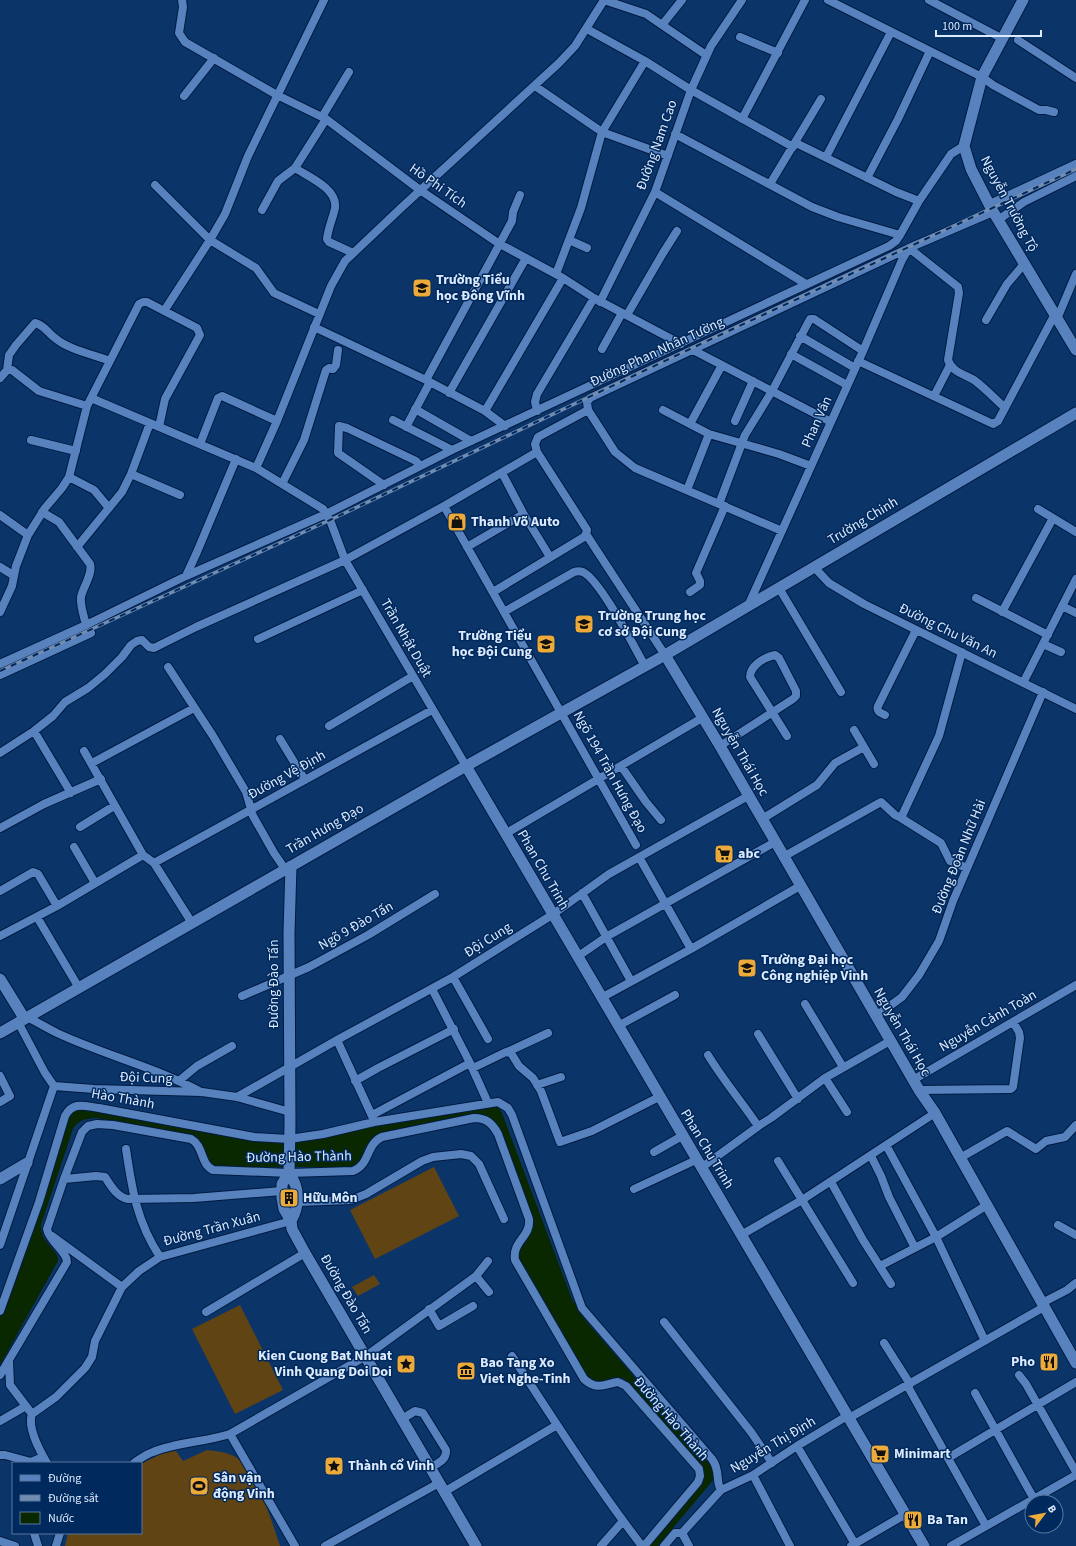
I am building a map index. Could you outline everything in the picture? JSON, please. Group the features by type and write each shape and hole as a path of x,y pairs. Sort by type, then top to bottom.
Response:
{"main road":[{"name":"Nguyễn Trường Tộ","path":"1023,0 982,77 964,146 971,169 994,212 1076,350"},
{"name":"Trường Chinh","path":"666,655 1076,413"},
{"name":"Trần Hưng Đạo","path":"0,1033 466,766 666,655"},
{"name":"Nguyễn Thái Học","path":"666,655 890,1041 916,1085 935,1113 1076,1363"},
{"name":"Phan Chu Trinh","path":"466,766 552,915 924,1546"},
{"name":"Đường Đào Tấn","path":"288,868 290,1112 289,1171 282,1184 284,1209 305,1253 476,1546"},
{"path":"0,979 23,1019"},
{"path":"0,1179 27,1163"},
{"name":"Đường Đào Tấn","path":"289,1171 297,1188 298,1202 295,1214 291,1221"}],"street":[{"name":"Hồ Phi Tích","path":"182,0 183,7 179,33 185,42 277,95 324,118 420,190 498,243 559,276 597,300 680,344"},
{"path":"164,311 225,214 248,156 324,0"},
{"path":"256,468 277,421 331,286 345,261 420,190 560,63 587,29 604,0 646,14 706,55"},
{"path":"662,25 682,0"},
{"name":"Đường Nam Cao","path":"537,411 535,402 537,394 597,300 655,192 691,90 706,55 742,0"},
{"path":"742,119 805,0"},
{"path":"828,0 982,77 993,85 1039,110 1054,112"},
{"path":"929,0 1003,39"},
{"path":"587,29 645,61 691,90 742,119 795,145 826,157 896,192 919,201"},
{"path":"826,157 891,32"},
{"path":"740,37 778,53"},
{"path":"1018,40 1076,78"},
{"path":"867,178 901,113 930,51"},
{"path":"184,96 214,58"},
{"path":"485,411 559,276 569,240 581,208 602,132 645,61"},
{"path":"262,210 278,181 295,168 349,72"},
{"path":"535,86 602,132 668,156"},
{"path":"770,184 795,145 821,99"},
{"path":"675,134 819,209 838,217 900,235"},
{"path":"0,664 86,625 186,576 328,517 384,485 452,450 889,246 896,241 919,201 951,154 964,146"},
{"path":"994,212 1076,164"},
{"path":"295,168 330,191 335,202 335,208 327,239 329,242 353,253"},
{"path":"994,212 1024,202 1076,176"},
{"path":"154,185 210,240 256,268 274,293 319,314"},
{"path":"655,192 806,284"},
{"path":"406,427 498,243 512,220 512,212 520,195"},
{"name":"Đường Phan Nhân Tường","path":"538,452 535,444 538,437 588,410 587,402 590,398 909,248 994,212"},
{"path":"602,349 677,231"},
{"path":"569,240 587,248"},
{"path":"909,248 958,287 959,293 948,360 950,366 974,380 1005,408"},
{"name":"Phan Vân","path":"748,606 863,351 902,260 909,248"},
{"path":"449,393 526,258"},
{"path":"986,320 1007,284 1024,264"},
{"path":"800,336 857,364 934,396 993,424 998,421 1056,316 1076,274"},
{"path":"1,609 12,586 14,575 28,535 42,512 69,477 87,406 139,304 143,302 147,302 198,328 200,335 165,399 159,427"},
{"path":"690,592 700,585 696,572 722,505 745,435 772,391 808,320 812,318 863,351"},
{"path":"0,378 7,370 9,356 16,345 35,323 40,324 56,339 68,346 110,361"},
{"path":"314,327 428,381 485,411 504,426"},
{"path":"282,484 304,440 326,370 329,368 333,369 336,366 338,350"},
{"path":"693,350 831,422"},
{"path":"791,354 847,385"},
{"path":"690,424 722,365"},
{"path":"934,396 950,366"},
{"path":"7,370 12,370 39,391 87,406"},
{"path":"735,421 753,381"},
{"path":"200,444 218,398 222,396 277,421"},
{"path":"91,398 256,468 323,509 328,517"},
{"path":"415,410 471,441"},
{"path":"588,410 615,452 635,468 782,531"},
{"path":"663,410 709,434 811,466"},
{"path":"393,420 452,450"},
{"path":"77,547 122,492 131,474 150,423"},
{"path":"384,485 338,453 339,426 347,428 416,461 420,466"},
{"path":"687,490 709,434"},
{"path":"31,440 76,451"},
{"path":"0,752 34,731 57,712 65,702 101,677 119,661 131,645 137,641 142,640 149,647 154,648 196,627 345,560 444,506 538,452 587,530 586,534 666,655"},
{"path":"186,576 236,459"},
{"path":"502,473 523,513 550,557"},
{"path":"131,474 180,495"},
{"path":"69,477 94,490 110,508"},
{"name":"Ngõ 194 Trần Hưng Đạo","path":"444,506 636,845"},
{"path":"1038,510 1076,532"},
{"path":"42,512 59,522 91,566 81,598 82,611 86,625"},
{"path":"467,547 523,513"},
{"path":"0,515 28,535"},
{"name":"Trần Nhật Duật","path":"328,517 345,560 466,766"},
{"path":"1002,612 1053,518"},
{"path":"493,592 584,537 586,534"},
{"path":"0,567 14,575"},
{"name":"Đường Chu Văn An","path":"814,567 829,583 864,604 1076,709"},
{"path":"504,612 574,572 584,572 610,605 645,666"},
{"path":"1023,683 1076,579"},
{"path":"779,588 841,692"},
{"path":"258,639 363,590"},
{"path":"976,598 1048,635"},
{"path":"1062,606 1076,613"},
{"path":"885,716 879,712 877,708 916,630"},
{"path":"0,675 91,633"},
{"path":"1043,644 1061,652"},
{"path":"902,818 939,736 962,652"},
{"path":"720,746 772,712 793,699 797,693 779,658 775,655 770,656 758,663 750,672 750,678 772,712 787,736"},
{"path":"168,667 216,741 246,792 254,816 288,868"},
{"path":"329,726 413,676"},
{"name":"Đường Đoàn Nhữ Hài","path":"876,1016 902,997 930,958 943,931 967,868 1043,692"},
{"path":"92,763 194,708"},
{"name":"Đường Vệ Định","path":"154,863 432,710"},
{"path":"505,834 702,718"},
{"path":"854,730 874,764"},
{"path":"34,731 71,793"},
{"path":"280,739 305,780"},
{"path":"762,819 817,785 835,763 864,747"},
{"path":"84,751 101,779 114,806 144,855 154,863 192,922"},
{"path":"621,766 646,802 661,820"},
{"path":"0,828 44,804 101,779"},
{"name":"Đội Cung","path":"237,1097 289,1069 337,1040 453,977 552,915 609,874 748,796"},
{"path":"783,857 879,802 886,805 895,815 941,843 950,861 967,868"},
{"path":"80,827 114,806"},
{"path":"577,956 606,937 775,842"},
{"path":"74,847 95,884"},
{"path":"0,936 57,906 144,855"},
{"path":"639,857 690,949"},
{"path":"0,890 32,872 36,872 57,906"},
{"path":"601,998 800,886"},
{"path":"582,893 630,982"},
{"name":"Ngõ 9 Đào Tấn","path":"242,996 289,977 342,950 435,894"},
{"path":"37,917 79,988"},
{"path":"453,977 488,1039"},
{"name":"Nguyễn Cảnh Toàn","path":"916,1085 1013,1022 1076,985"},
{"path":"432,988 454,1029 488,1103"},
{"path":"618,1026 675,994"},
{"path":"805,1004 843,1067"},
{"path":"23,1019 180,1080 202,1092"},
{"path":"0,1245 54,1086 45,1074 23,1019"},
{"path":"916,1085 1011,1089 1013,1087 1020,1038 1013,1022"},
{"path":"355,1081 454,1029"},
{"path":"373,1119 472,1066 548,1033"},
{"path":"758,1034 798,1099"},
{"path":"337,1040 373,1119"},
{"path":"634,1189 699,1164 771,1118 825,1078 890,1041"},
{"path":"180,1080 197,1066 232,1046"},
{"path":"507,1052 511,1053 518,1066 533,1078 543,1096 560,1142 592,1131 659,1097"},
{"path":"708,1055 719,1073 729,1083 758,1126"},
{"path":"0,1076 10,1096 0,1102"},
{"path":"537,1085 561,1076"},
{"path":"825,1078 847,1112"},
{"name":"Đội Cung","path":"54,1086 64,1088 202,1092 237,1097 290,1112"},
{"path":"373,1119 494,1102 502,1104 508,1108 512,1115 582,1308 712,1459 717,1468 718,1484 721,1490"},
{"name":"Hào Thành","path":"0,1311 39,1202 65,1116 71,1108 76,1106 87,1106 254,1137 289,1141 323,1134 373,1119"},
{"path":"741,1235 831,1182 935,1113"},
{"name":"Đường Hào Thành","path":"47,1233 48,1225 64,1179 84,1129 90,1125 113,1125 191,1139 198,1144 206,1164 213,1170 289,1171 353,1170 364,1164 372,1144 382,1137 474,1118 485,1119 491,1123 500,1139 528,1219 529,1228 514,1250 515,1260 584,1379 593,1385 603,1386 618,1382 626,1386 699,1469 700,1476 698,1482 643,1546"},
{"path":"960,1158 1007,1131 1010,1131 1036,1149 1046,1141 1065,1137 1076,1124"},
{"path":"654,1152 682,1136"},
{"path":"886,1145 936,1236 985,1341"},
{"path":"126,1149 135,1199 143,1228 160,1257"},
{"path":"298,1202 351,1200 366,1194 422,1161 433,1157 461,1154 471,1156 479,1164 504,1219"},
{"path":"871,1156 889,1197 916,1248"},
{"path":"778,1161 854,1283"},
{"path":"64,1179 96,1176 105,1177 121,1197 135,1199 194,1198 282,1191"},
{"path":"831,1182 863,1240 891,1284"},
{"path":"880,1266 916,1248 987,1205"},
{"name":"Đường Trần Xuân","path":"32,1414 56,1397 85,1368 92,1357 95,1341 122,1287 133,1276 160,1257 291,1221"},
{"path":"1058,1225 1076,1236"},
{"path":"47,1233 122,1287"},
{"path":"0,1375 67,1262 65,1256 47,1233"},
{"path":"206,1312 305,1253"},
{"path":"136,1462 151,1452 230,1434 366,1356 476,1276 488,1261"},
{"path":"476,1276 489,1292"},
{"name":"Nguyễn Thị Định","path":"664,1546 675,1534 682,1533 721,1490 753,1475 797,1446 985,1341 1076,1283"},
{"path":"429,1309 439,1326 473,1306"},
{"path":"664,1322 751,1432 772,1463"},
{"path":"884,1343 986,1526"},
{"path":"512,1356 623,1521 643,1546"},
{"path":"0,1455 5,1454 31,1462 45,1460 38,1448 31,1424 32,1414 10,1385 9,1361"},
{"path":"1019,1375 1026,1384 1076,1472"},
{"path":"948,1458 1076,1382"},
{"path":"975,1394 1031,1494"},
{"path":"0,1422 26,1406"},
{"path":"402,1419 415,1411 423,1413 446,1450 446,1455 443,1460 430,1468"},
{"path":"325,1546 441,1487 557,1425"},
{"path":"230,1434 295,1546"},
{"path":"797,1446 853,1545 906,1514"},
{"path":"753,1475 790,1546"},
{"path":"1043,1494 1076,1475"},
{"path":"951,1546 1024,1505"},
{"path":"601,1546 623,1521"},
{"path":"682,1533 689,1546"},
{"path":"34,1534 38,1546"},
{"path":"56,1546 60,1534"},
{"path":"0,1541 15,1546"}],"shaded area":[{"path":"434,1167 459,1216 375,1259 350,1210"},
{"path":"374,1275 380,1284 358,1296 352,1287"},
{"path":"240,1305 283,1390 235,1414 192,1329"},
{"name":"Sân vận động Vinh","path":"207,1450 234,1456 242,1462 256,1483 262,1496 280,1546 65,1546 68,1534 142,1534 142,1464 165,1452 176,1451 183,1461"}],"water":[{"path":"494,1105 499,1108 502,1113 572,1299 586,1321 714,1469 714,1479 658,1546 649,1546 701,1483 701,1466 623,1378 598,1381 590,1378 586,1374 517,1255 532,1227 532,1222 498,1126 489,1117 468,1115 380,1133 367,1144 358,1163 350,1167 218,1167 211,1165 202,1145 191,1136 97,1118 80,1121 73,1129 41,1225 44,1238 56,1253 58,1261 0,1365 0,1315 71,1112 82,1107 295,1143 374,1125"}],"railway":[{"path":"0,671 330,520 690,349 1076,169"}],"place":[{"name":"Trường Tiểu học Đông Vĩnh","path":"422,288"},
{"name":"Thanh Võ Auto","path":"457,522"},
{"name":"Trường Trung học cơ sở Đội Cung","path":"584,624"},
{"name":"Trường Tiểu học Đội Cung","path":"546,644"},
{"name":"abc","path":"724,854"},
{"name":"Trường Đại học Công nghiệp Vinh","path":"747,968"},
{"name":"Hữu Môn","path":"289,1198"},
{"name":"Pho","path":"1049,1362"},
{"name":"Kien Cuong Bat Nhuat Vinh Quang Doi Doi","path":"406,1364"},
{"name":"Bao Tang Xo Viet Nghe-Tinh","path":"466,1371"},
{"name":"Minimart","path":"880,1454"},
{"name":"Thành cổ Vinh","path":"334,1466"},
{"name":"Sân vận động Vinh","path":"199,1486"},
{"name":"Ba Tan","path":"913,1520"}]}
